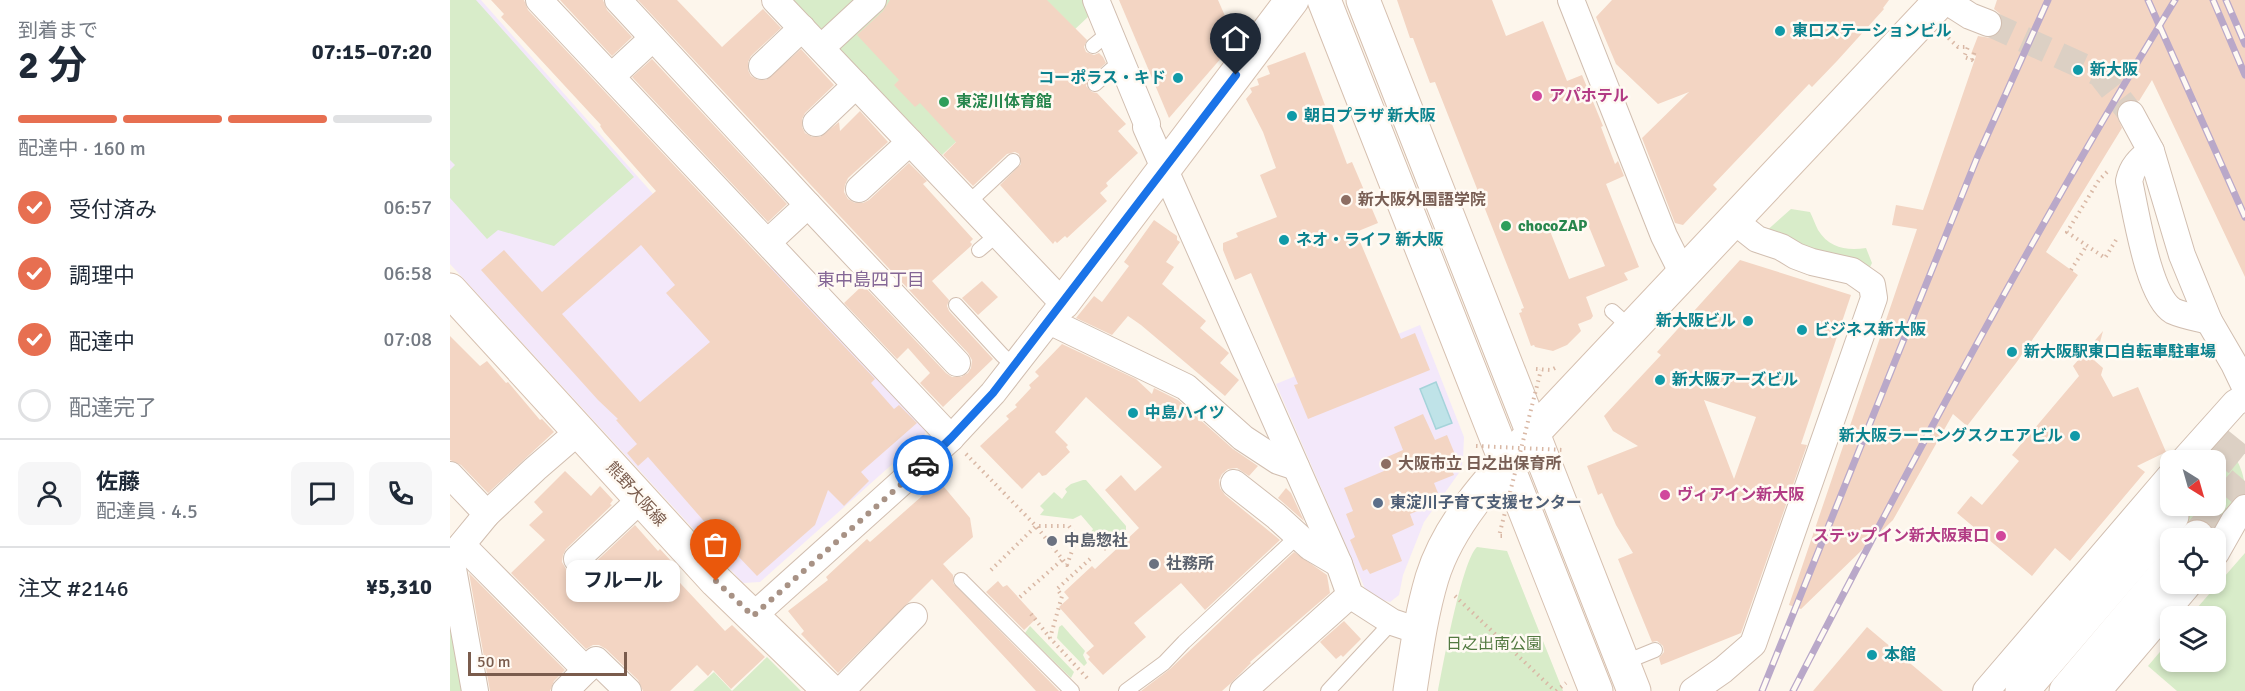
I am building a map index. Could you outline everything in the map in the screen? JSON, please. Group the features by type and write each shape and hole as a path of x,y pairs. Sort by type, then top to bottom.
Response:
{"street":[{"path":"540,0 951,438"},
{"path":"618,0 957,363"},
{"path":"775,0 968,203 988,242 1056,312 1186,387 1243,438 1278,461 1296,467"},
{"path":"821,48 873,0"},
{"path":"1096,0 1101,39 1121,61 1147,124 1146,127 1339,564 1350,595 1406,626"},
{"path":"753,616 951,438 1014,366 1292,0"},
{"path":"1324,0 1520,448 1628,677"},
{"path":"1363,0 1520,448 1596,691"},
{"path":"1570,0 1664,236 1683,274"},
{"path":"1410,691 1406,626 1450,539 1465,514 1622,320 1683,274 1943,0 1970,16 1988,23"},
{"path":"762,66 802,28"},
{"path":"612,76 653,38"},
{"path":"816,123 856,85"},
{"path":"2131,114 2151,151 2182,255 2209,321 2245,387"},
{"path":"859,189 910,142"},
{"path":"2151,151 2136,163 2129,181 2152,280 2163,300 2172,310 2209,321"},
{"path":"768,242 808,205"},
{"path":"1693,691 1723,670 1753,644 1874,298 1872,285 1852,271 1826,266 1796,256 1781,247 1751,236 1733,220"},
{"name":"熊野大阪線","path":"450,290 716,581 830,690"},
{"path":"2193,450 2235,403 2245,397"},
{"path":"475,691 453,554 487,513 579,430"},
{"path":"450,475 487,513"},
{"path":"1234,483 1310,547 1339,564"},
{"path":"1986,691 2160,488"},
{"path":"577,559 640,499"},
{"path":"2224,528 2245,508"},
{"path":"2022,691 2172,516"},
{"path":"453,554 586,670"},
{"path":"2066,691 2160,580"},
{"path":"2098,691 2180,594"},
{"path":"1243,691 1350,595"},
{"path":"830,690 914,616"},
{"path":"565,691 596,660 628,691"}],"lane":[{"path":"1095,84 1121,61"},
{"path":"968,203 1013,161"},
{"path":"956,305 1014,366"},
{"path":"1126,691 1164,663 1298,536"},
{"path":"961,580 1072,691"},
{"path":"1328,691 1406,626"},
{"path":"1628,677 1655,650"}],"path":[{"path":"1946,36 1958,47 1968,47 1964,57 1973,60 1975,51"},
{"path":"2112,170 2103,174 2067,231 2105,258 2116,240 2140,232"},
{"path":"2071,270 2087,245"},
{"path":"1502,536 1499,536 1541,370"},
{"path":"951,438 1036,526 1074,574"},
{"path":"1476,446 1564,450"},
{"path":"991,570 1036,526 1069,526 1077,537 1109,550"},
{"path":"1067,565 1077,537"},
{"path":"1050,638 1062,596 1057,589 1090,559"},
{"path":"1020,597 1062,560"},
{"path":"1455,596 1555,691"},
{"path":"1031,614 1087,678"}],"shaded area":[{"path":"450,0 481,0 741,293 776,261 926,421 925,435 760,582 743,583 450,264"},
{"name":"大阪市立 日之出保育所","path":"1420,325 1464,437 1463,459 1461,470 1424,522 1403,575 1399,595 1390,602 1379,599 1366,591 1276,384"}],"green space":[{"path":"450,0 476,0 634,177 554,246 498,230 487,239 450,198 450,170 455,165 450,160"},
{"path":"792,0 864,0 825,35"},
{"name":"東淀川体育館","path":"883,0 1084,0 1090,15 942,155 839,49"},
{"path":"1791,209 1810,212 1818,230 1827,241 1839,247 1866,248 1872,263 1867,273 1763,234"},
{"path":"2218,437 2238,461 2243,476 2245,491 2226,513 2226,450 2207,450"},
{"path":"1086,480 1126,526 1126,530 1112,544 1088,537 1093,529 1081,515 1073,519 1040,515 1044,510 1040,506 1054,492 1062,499 1067,492 1065,489"},
{"path":"2172,516 2224,516 2219,528 2186,528"},
{"name":"日之出南公園","path":"1477,547 1507,551 1563,691 1438,691 1459,592 1471,556"},
{"path":"2245,553 2245,691 2177,691 2148,666 2160,652 2160,672 2226,672 2226,606 2199,606 2209,594 2226,594 2226,575"},
{"path":"450,605 466,691 450,691"},
{"path":"1062,625 1085,651 1083,655 1087,663 1084,666 1057,638 1059,627"},
{"path":"1030,626 1074,672 1071,678 1025,633"},
{"path":"767,657 801,691 732,691"},
{"path":"714,672 732,691 693,691"}],"water":[{"path":"1436,382 1452,423 1436,429 1420,389"}],"building":[{"path":"491,0 524,0 528,10 875,379 871,383 894,409 899,405 917,423 861,472 869,481 844,506 828,490 815,525 757,576 738,556 736,558 648,457 638,466 627,453 637,444 616,420 618,419 598,400 481,270 504,250 542,292 656,191 604,132 601,125 501,17 504,14","holes":["641,245 675,285 666,293 710,342 640,402 562,314"]},
{"path":"560,0 603,0 607,10 632,37 612,56"},
{"path":"638,0 677,0 722,47 763,9 781,28 751,56 748,70 751,76 758,80 766,80 801,49 834,85 805,113 802,127 805,133 812,137 820,137 839,122 840,131 860,111 888,142 848,178 844,192 848,199 855,203 869,200 909,163 927,181 923,184 973,239 970,242 971,246 932,281 949,300 947,306 949,311 993,359 943,407 920,383 930,373 908,348 897,359 844,303 863,285 952,377 961,377 968,373 972,360 968,353"},
{"path":"890,0 1047,0 1087,40 1084,47 1086,52 1094,55 1099,53 1103,57 1106,63 1089,78 1086,86 1092,92 1097,93 1126,124 1118,131 1138,153 1106,183 1108,186 1100,193 1107,201 1067,238 1065,236 1053,244 1000,185 1021,164 1019,154 1015,152 1007,154 973,186 943,155 956,142 920,103 915,107 894,85 899,80 857,35 883,11"},
{"name":"コーポラス・キド","path":"1119,0 1218,0 1236,41 1169,118"},
{"path":"1397,0 1492,0 1506,36 1543,21 1567,81 1582,75 1603,126 1601,127 1615,164 1618,161 1624,176 1606,184 1639,267 1624,273 1628,280 1586,297 1593,316 1578,324 1581,331 1567,345 1553,351 1531,346 1519,313 1524,308 1435,82 1430,83 1413,38 1410,38","holes":["1585,217 1605,266 1569,279 1550,231"]},
{"path":"1612,0 1889,0 1884,9 1837,61 1812,87 1809,84 1713,185 1717,189 1683,225 1675,223 1642,138 1689,92 1658,104 1616,64 1596,17"},
{"path":"1997,0 2245,0 2245,277 2152,80 2139,101 2131,99 2124,101 2118,107 2116,114 2122,128 2046,252 2078,275 2016,363 1967,426 1953,414 1893,520 1801,609 1789,605 1917,229 1892,225 1896,205 1923,210 1976,56 1971,54 1978,36 1991,38 2002,28 2003,21 1994,9"},
{"path":"1305,52 1347,164 1352,162 1378,223 1356,232 1401,339 1415,333 1430,370 1308,419 1294,385 1298,384 1251,273 1235,280 1223,250 1223,243 1238,237 1236,233 1277,217 1260,175 1276,168 1263,132 1246,99 1252,92 1250,88 1259,85 1257,79 1270,74 1267,66"},
{"path":"652,59 787,204 768,222 632,77"},
{"path":"1154,220 1177,236 1180,242 1166,262 1174,267 1162,284 1206,321 1200,328 1229,353 1220,363 1239,380 1225,396 1128,316 1112,335 1076,318 1094,296 1102,302 1129,266 1124,262"},
{"path":"1740,260 1851,295 1801,444 1807,445 1741,633 1661,665 1659,658 1664,652 1663,646 1657,641 1652,642 1618,559 1633,553 1616,525 1602,493 1598,495 1587,466 1638,446 1613,431 1604,416 1661,355 1657,352","holes":["1704,400 1756,417 1734,479"]},
{"path":"982,281 998,297 978,315 962,298"},
{"path":"2103,331 2095,361 2103,368 2101,375 2113,397 2138,387 2165,450 2160,450 2160,455 2137,466 2145,472 2070,561 2055,548 2032,576 1957,513 1971,496 1982,505 2019,461 2012,455 2079,376 2073,366"},
{"path":"450,336 480,366 487,361 540,420 542,419 554,432 488,493 461,465 450,460"},
{"path":"1062,344 1136,379 1152,394 1154,388 1178,400 1233,449 1258,466 1249,476 1237,468 1228,469 1219,480 1220,488 1225,495 1280,540 1205,610 1181,583 1134,623 1146,637 1103,675 1088,659 1090,657 1086,653 1094,646 1059,607 1069,598 1064,592 1092,566 1095,569 1139,528 1105,490 1121,475 1135,491 1162,467 1086,397 1055,432 1068,445 1066,447 1070,452 1046,475 1042,476 1039,472 1022,489 980,446 1009,419 1006,416 1017,407 1015,405 1031,388 1029,385 1039,376 1035,372"},
{"path":"1423,414 1435,440 1447,435 1459,464 1451,468 1454,475 1434,483 1438,493 1427,497 1430,506 1410,514 1414,525 1392,535 1402,561 1370,574 1367,569 1363,571 1350,540 1355,537 1346,514 1353,511 1344,488 1384,471 1380,460 1403,450 1394,427"},
{"path":"565,471 591,496 600,486 613,500 610,504 612,505 566,549 562,562 566,569 573,573 587,570 635,525 658,551 660,549 673,563 667,569 725,631 732,625 765,657 731,689 713,670 708,676 697,665 670,691 643,691 638,680 606,649 593,645 586,649 511,573 545,540 529,525 543,512 534,502"},
{"path":"939,481 970,518 973,537 943,564 953,575 953,583 1059,691 1036,691 932,579 838,673 801,634 804,631 788,611 828,580 826,577 867,539 870,542"},
{"path":"1286,488 1291,493 1304,521 1278,498"},
{"path":"1294,552 1327,575 1330,593 1250,662 1231,683 1222,691 1141,691 1170,669"},
{"path":"469,573 565,670 554,681 550,691 490,691"},
{"path":"998,581 1003,587 1007,585 1037,618 1024,630 986,592"},
{"path":"1344,621 1361,639 1343,657 1341,655 1336,659 1320,642"},
{"name":"本館","path":"1867,627 1943,691 1813,691"}],"tunnel":[{"path":"1988,23 2100,74 2131,114"},
{"path":"2226,451 2245,427"},
{"path":"2205,528 2245,481"}],"railway":[{"path":"1762,691 1977,158 2048,0"},
{"path":"2148,0 2245,217"},
{"path":"1793,691 1884,516 2026,255 2175,0"},
{"path":"2213,0 2245,75"},
{"path":"2226,0 2245,44"}],"way so far":[{"path":"716,581 753,616 923,465"}],"place":[{"name":"東口ステーションビル","path":"1780,31"},
{"name":"新大阪","path":"2078,70"},
{"name":"コーポラス・キド","path":"1178,78"},
{"name":"アパホテル","path":"1537,96"},
{"name":"東淀川体育館","path":"944,102"},
{"name":"朝日プラザ 新大阪","path":"1292,116"},
{"name":"新大阪外国語学院","path":"1346,200"},
{"name":"chocoZAP","path":"1506,226"},
{"name":"ネオ・ライフ 新大阪","path":"1284,240"},
{"name":"新大阪ビル","path":"1748,321"},
{"name":"ビジネス新大阪","path":"1802,330"},
{"name":"新大阪駅東口自転車駐車場","path":"2012,352"},
{"name":"新大阪アーズビル","path":"1660,380"},
{"name":"中島ハイツ","path":"1133,413"},
{"name":"新大阪ラーニングスクエアビル","path":"2075,436"},
{"name":"大阪市立 日之出保育所","path":"1386,464"},
{"name":"ヴィアイン新大阪","path":"1665,495"},
{"name":"東淀川子育て支援センター","path":"1378,503"},
{"name":"ステップイン新大阪東口","path":"2001,536"},
{"name":"中島惣社","path":"1052,541"},
{"name":"社務所","path":"1154,564"},
{"name":"フルール","path":"716,581"},
{"name":"本館","path":"1872,655"}],"district":[{"name":"東中島四丁目","path":"871,280"}],"route":[{"path":"923,465 993,393 1236,75"}]}
